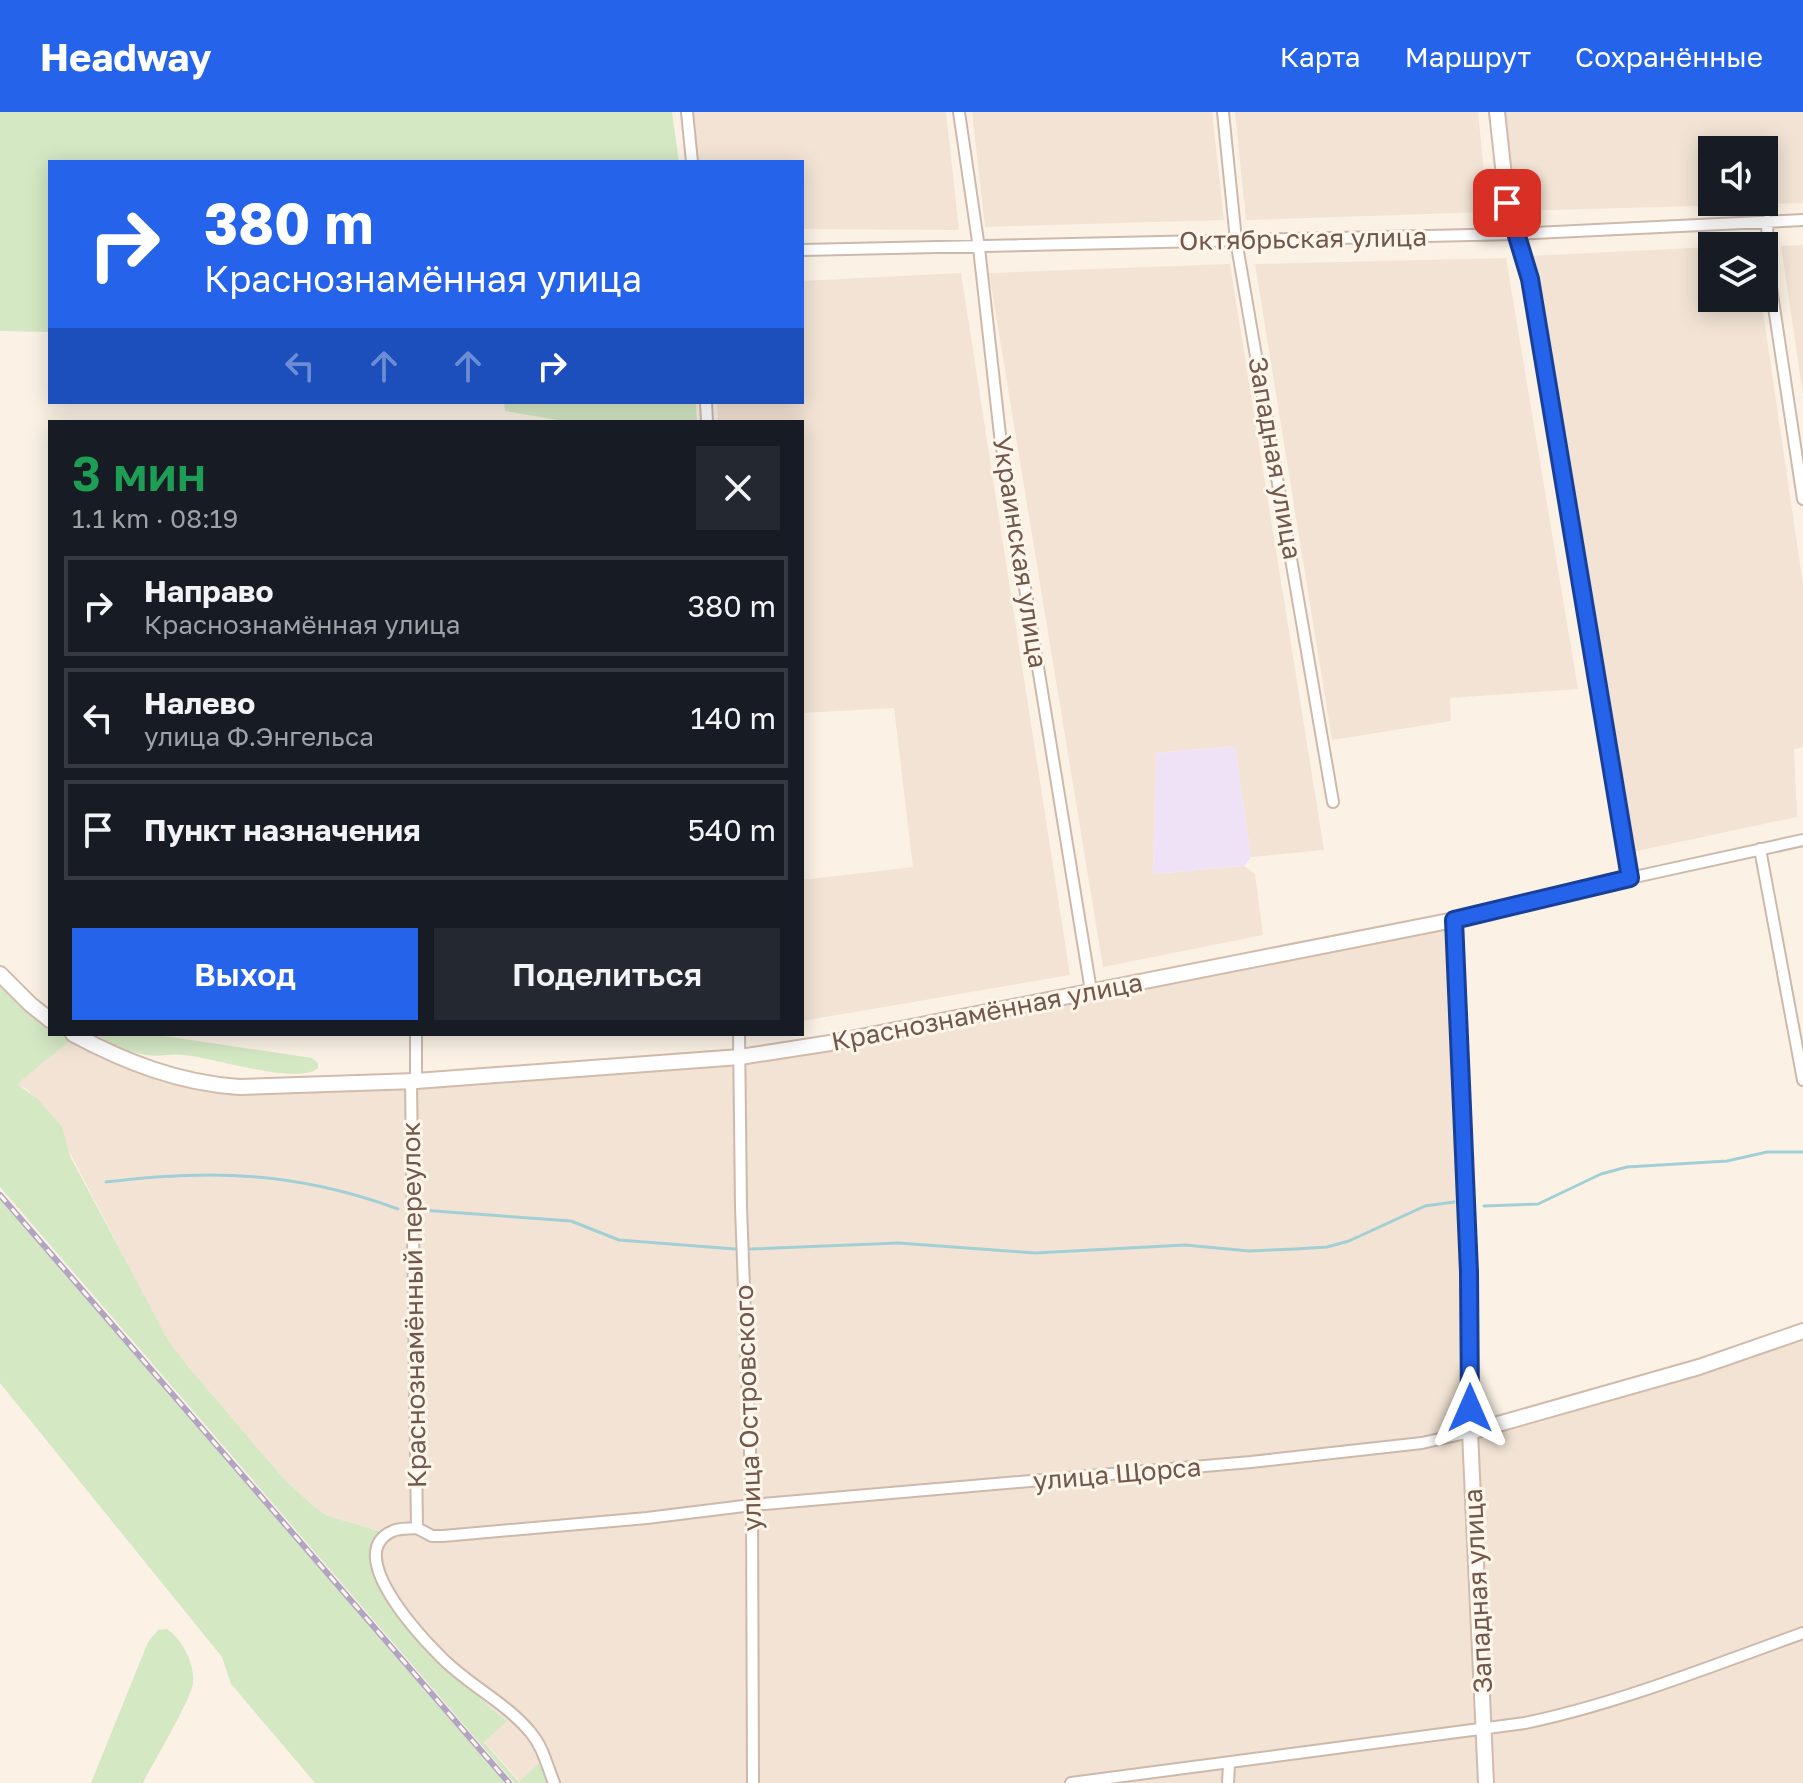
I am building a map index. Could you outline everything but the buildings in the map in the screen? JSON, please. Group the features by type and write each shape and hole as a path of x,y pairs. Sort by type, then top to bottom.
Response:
{"main road":[{"path":"1497,112 1507,203 1532,295 1630,878"},
{"name":"Краснознамённая улица","path":"77,1036 137,1065 210,1084 259,1087 414,1082 740,1057 830,1043 1454,920 1630,878"},
{"name":"Западная улица","path":"1454,920 1470,1302 1470,1432 1486,1783"},
{"path":"0,974 48,1018"},
{"name":"улица Щорса","path":"1470,1432 1699,1367 1803,1331"}],"street":[{"path":"687,112 692,160"},
{"name":"Украинская улица","path":"959,112 979,248 1000,435 1091,991"},
{"name":"Западная улица","path":"1223,112 1236,240 1333,802"},
{"name":"Октябрьская улица","path":"804,250 1516,234 1803,220"},
{"path":"1767,221 1769,274 1803,499"},
{"name":"Краснознамённая улица","path":"1630,878 1803,840"},
{"path":"1760,849 1803,1080"},
{"name":"Краснознамённый переулок","path":"416,1036 417,1528"},
{"name":"улица Островского","path":"739,1036 741,1207 752,1505 753,1783"},
{"name":"улица Щорса","path":"417,1528 432,1536 443,1536 647,1518 752,1505 1251,1462 1422,1443 1470,1432"},
{"path":"417,1528 393,1531 382,1539 376,1563 384,1586 397,1606 442,1658 528,1729 542,1750 554,1783"},
{"path":"1071,1783 1484,1730 1588,1708 1803,1633"},
{"path":"1228,1783 1229,1764"}],"shaded area":[{"path":"692,112 946,112 959,230 804,229 804,160 695,160"},
{"path":"972,112 1212,112 1224,220 985,227"},
{"path":"1235,112 1478,112 1488,212 1246,220"},
{"path":"1505,112 1803,112 1803,203 1778,204 1778,136 1698,136 1698,206 1513,211"},
{"path":"1803,245 1803,395 1781,246"},
{"path":"1698,248 1698,312 1763,312 1803,585 1803,747 1794,749 1797,817 1632,852 1530,256"},
{"path":"1506,258 1578,689 1450,698 1451,721 1332,740 1255,264"},
{"path":"1230,264 1324,850 1251,857 1235,746 1156,753 1153,874 1244,866 1255,874 1263,935 1103,967 989,273"},
{"path":"961,273 1070,975 804,1021 804,880 913,867 894,708 804,713 804,420 718,420 717,404 804,404 804,281"},
{"path":"1235,746 1251,857 1244,866 1153,874 1156,753"},
{"path":"1451,926 1482,1783 547,1783 539,1763 520,1782 484,1741 507,1721 430,1652 395,1612 378,1584 372,1567 371,1549 383,1532 328,1516 313,1506 283,1478 186,1364 168,1340 144,1296 50,1114 27,1089 16,1084 71,1040 207,1088 727,1061"},
{"path":"1803,1338 1803,1783 1491,1783 1477,1437 1509,1430"}],"green space":[{"path":"0,112 672,112 679,160 48,160 48,332 0,331"},
{"path":"504,404 696,404 697,420 557,420 505,411"},
{"path":"0,984 48,1024 48,1036 66,1036 71,1040 17,1084 38,1099 62,1127 70,1156 168,1340 283,1478 313,1506 328,1516 383,1532 372,1547 372,1567 381,1591 420,1642 507,1721 484,1742 519,1782 539,1763 547,1783 514,1783 0,1187"},
{"path":"98,1036 164,1036 312,1058 318,1063 318,1068 308,1073 274,1072 184,1055 146,1055"},
{"path":"0,1199 505,1783 315,1783 231,1684 222,1657 0,1383"},
{"path":"167,1629 178,1639 192,1668 191,1691 179,1716 143,1783 91,1783 148,1642 158,1630"}],"waterway":[{"path":"1484,1206 1538,1204 1601,1174 1627,1167 1727,1161 1767,1152 1803,1152"},
{"path":"106,1182 182,1176 254,1177 325,1187 398,1209"},
{"path":"750,1249 899,1243 1035,1253 1185,1245 1249,1251 1327,1247 1349,1241 1425,1206 1454,1202"},
{"path":"421,1210 571,1221 619,1240 735,1249"}],"railway":[{"path":"0,1195 509,1783"}],"route":[{"path":"1470,1408 1469,1272 1454,920 1630,878 1530,279 1507,203"}]}
